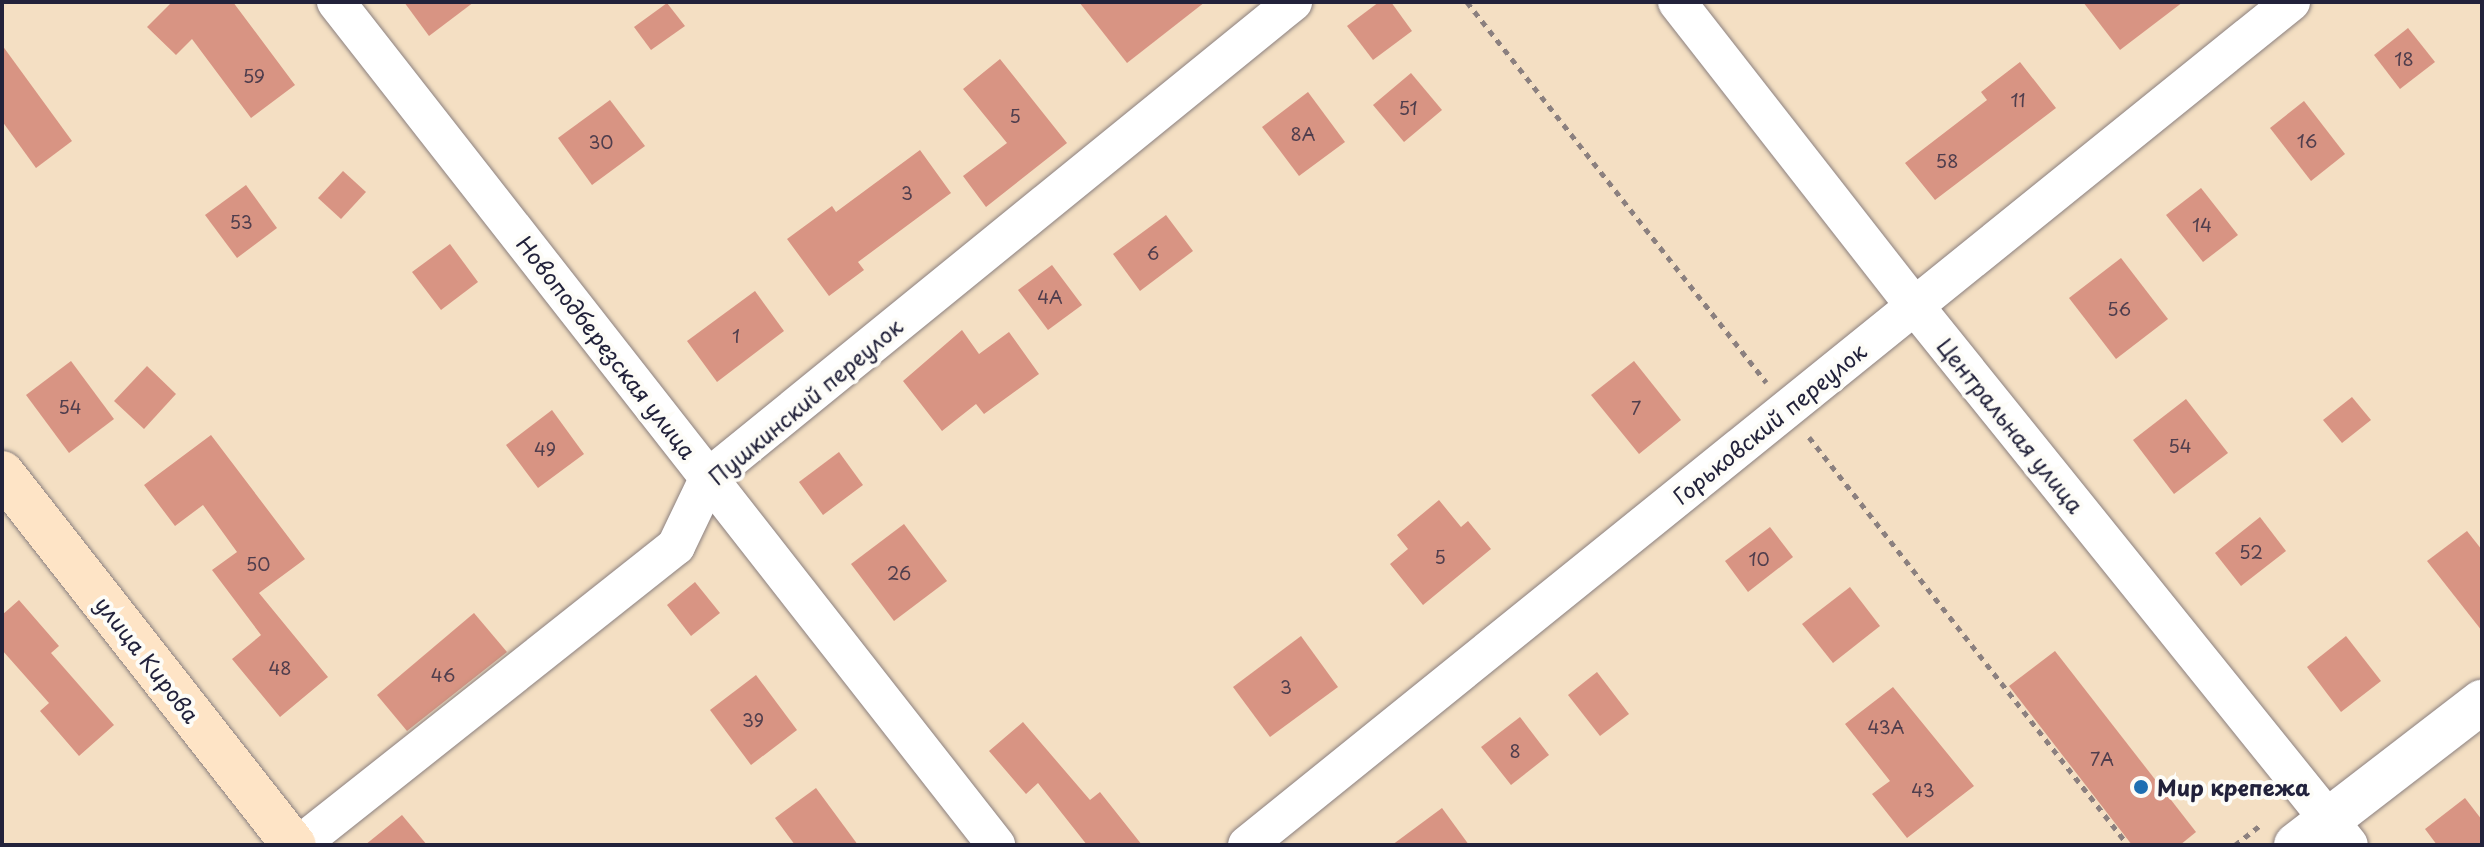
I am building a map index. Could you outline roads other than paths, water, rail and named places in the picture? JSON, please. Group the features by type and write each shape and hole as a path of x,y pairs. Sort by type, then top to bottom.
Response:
{"main road":[{"name":"улица Кирова","path":"2,473 297,845"}],"street":[{"name":"Новоподберезская улица","path":"336,2 996,845"},
{"name":"Пушкинский переулок","path":"297,845 676,546 709,477 1293,2"},
{"name":"Центральная улица","path":"1677,2 2325,836"},
{"name":"Горьковский переулок","path":"1247,845 2291,2"},
{"path":"2325,836 2482,702"}],"place":[{"name":"Мир крепежа","path":"2141,787"}]}
